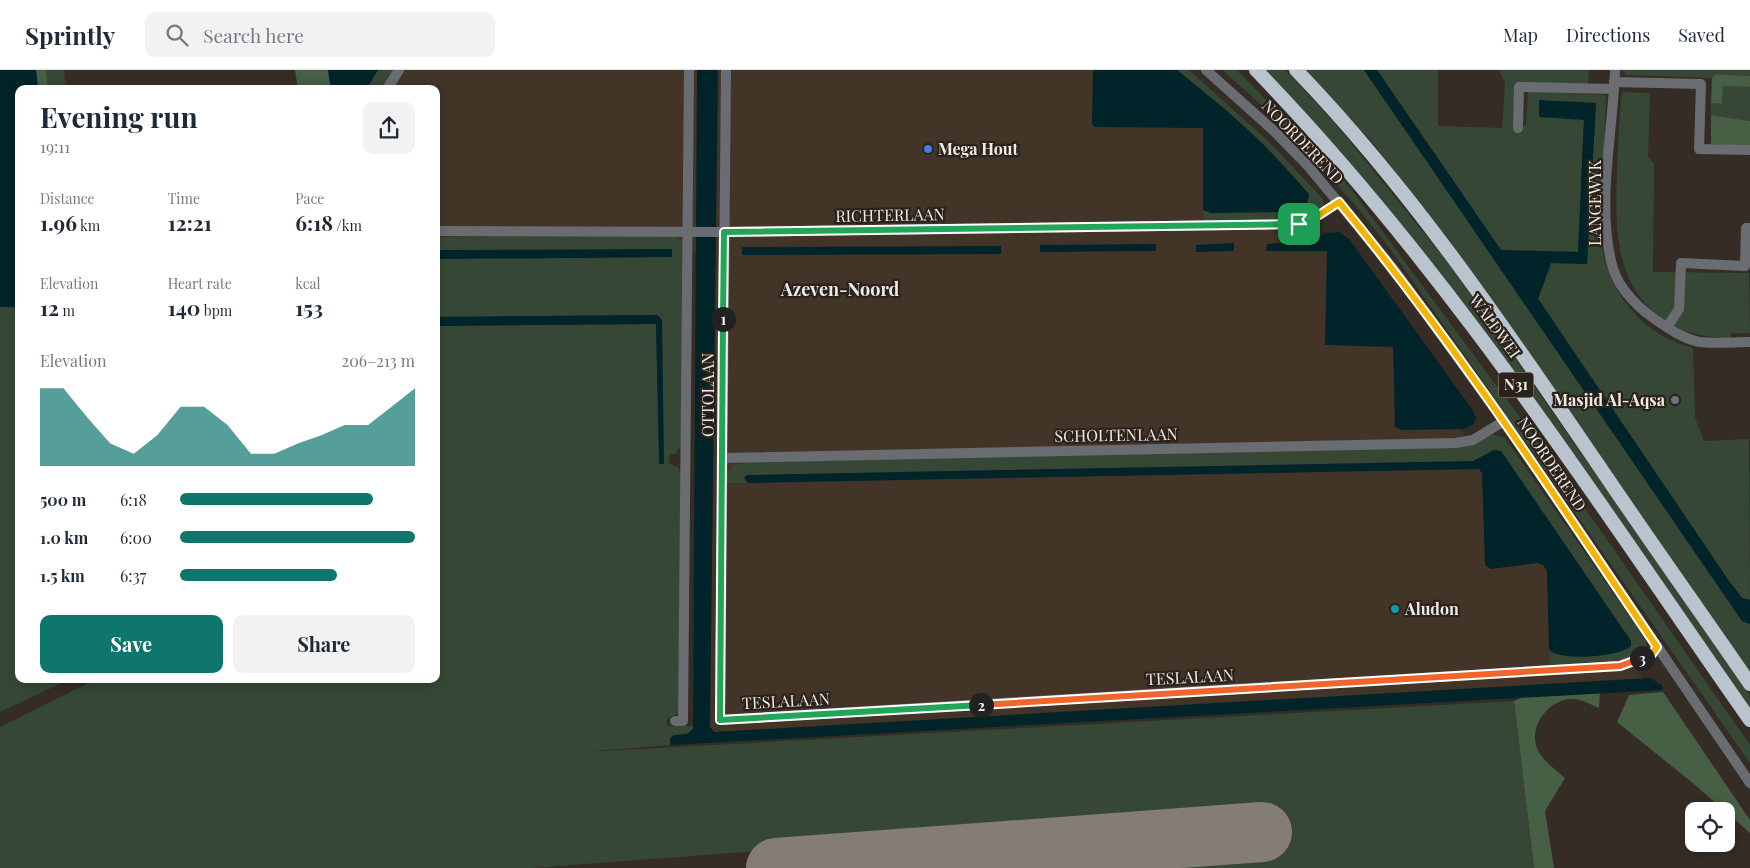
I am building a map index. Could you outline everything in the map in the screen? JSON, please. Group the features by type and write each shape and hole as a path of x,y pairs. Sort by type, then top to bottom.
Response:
{"highway":[{"name":"WÂLDWEI","path":"1256,70 1368,192 1443,286 1532,408 1750,720"},
{"name":"WÂLDWEI","path":"1296,70 1340,117 1408,198 1520,350 1750,684"}],"street":[{"path":"390,85 399,70"},
{"name":"OTTOLAAN","path":"675,721 683,721 681,459 690,232 689,70"},
{"name":"OTTOLAAN","path":"720,720 722,232 726,70"},
{"name":"NOORDEREND","path":"1206,70 1274,131 1339,202 1392,267 1504,421 1750,783"},
{"name":"LANGEWYK","path":"1615,70 1606,200 1611,262 1620,283 1642,310 1667,328 1700,342 1750,342"},
{"path":"1518,128 1519,87 1700,84 1699,149 1750,150"},
{"name":"RICHTERLAAN","path":"440,231 722,232 1299,224 1319,215 1339,202"},
{"path":"1667,328 1680,309 1681,263 1745,266 1746,228 1750,228"},
{"name":"SCHOLTENLAAN","path":"722,458 1456,443 1473,440 1504,421"},
{"name":"TESLALAAN","path":"720,720 1620,666 1652,654 1657,647"}],"shaded area":[{"path":"371,70 1154,70 1282,187 1647,684 700,737 706,253 440,255 440,85 362,85"}],"green space":[{"path":"36,70 46,70 48,85 38,85"},
{"path":"46,70 64,70 66,85 48,85"},
{"path":"295,70 328,70 330,85 297,85"},
{"path":"378,70 393,70 384,85 369,85"},
{"path":"1177,70 1189,70 1270,143 1323,199 1324,208 1302,220 1205,222 1203,210 1211,213 1309,195 1295,177 1263,144"},
{"path":"1222,70 1237,70 1348,185 1550,458 1750,745 1750,763 1391,250 1332,178 1290,133"},
{"path":"1262,70 1285,70 1334,122 1449,264 1750,695 1750,712 1373,192 1300,107"},
{"path":"1305,70 1364,70 1742,621 1750,624 1750,675 1461,259 1373,143"},
{"path":"1377,70 1438,70 1438,126 1502,128 1505,83 1499,70 1589,70 1588,86 1517,84 1514,124 1526,125 1528,91 1606,95 1601,222 1604,258 1616,289 1636,315 1662,336 1693,348 1695,417 1704,441 1749,439 1750,600 1742,598 1729,581 1538,298 1551,263 1587,264 1596,103 1539,117 1584,119 1578,252 1501,250"},
{"path":"1622,70 1750,70 1750,76 1715,74 1712,78 1626,75"},
{"path":"1715,74 1750,76 1750,87 1723,86 1722,104 1711,103 1712,78"},
{"path":"1723,86 1750,87 1750,121 1711,115 1711,103 1722,104"},
{"path":"1622,92 1650,93 1648,158 1654,163 1653,272 1749,273 1750,333 1732,333 1729,340 1680,329 1654,312 1640,296 1629,278 1622,259 1618,238 1616,194"},
{"path":"1711,115 1750,121 1750,147 1711,144"},
{"path":"671,235 682,241 682,445 675,454 670,454 669,463 678,468 682,477 678,714 667,718 667,726 693,726 693,729 687,734 670,738 670,745 584,752 1514,701 1534,868 1038,868 1264,851 1261,813 532,868 0,868 0,727 89,683 440,683 440,326 656,324 660,464 664,459 660,317 657,315 440,317 440,259 672,257 672,250 440,250 440,237"},
{"path":"0,307 15,307 15,683 62,683 0,712"},
{"path":"1492,434 1505,438 1646,640 1646,646 1652,654 1616,663 1550,667 1549,649 1552,654 1631,641 1501,451 1494,450 1474,461 747,475 744,478 748,483 727,483 726,475 732,466 747,462 1458,447"},
{"path":"1600,690 1599,708 1577,699 1561,701 1546,711 1537,727 1536,745 1540,754 1548,764 1565,778 1545,811 1554,868 1534,868 1514,701 1530,694"},
{"path":"1663,692 1750,820 1750,833 1735,820 1735,802 1715,802 1617,722 1629,695"}],"water":[{"path":"0,70 36,70 38,85 15,85 15,307 0,307"},
{"path":"328,70 378,70 369,85 330,85"},
{"path":"697,70 718,70 710,727 714,732 1650,678 1662,685 1663,690 670,745 670,738 674,735 687,734 693,729"},
{"path":"1093,70 1177,70 1226,110 1263,144 1309,194 1306,205 1301,209 1291,212 1211,213 1203,210 1203,128 1094,127 1092,123"},
{"path":"1364,70 1377,70 1501,250 1578,252 1584,120 1539,117 1539,100 1596,103 1587,264 1551,263 1538,299 1729,581 1742,598 1750,600 1750,624 1742,621"},
{"path":"1339,232 1349,239 1472,409 1476,418 1474,424 1464,429 1402,430 1395,427 1393,347 1325,345 1327,251 1266,251 1267,244 1310,241 1327,233"},
{"path":"1234,243 1234,251 1196,252 1196,245"},
{"path":"1156,244 1156,251 1040,252 1040,245"},
{"path":"1001,246 1001,254 742,255 742,247"},
{"path":"672,249 672,257 440,259 440,250"},
{"path":"657,315 662,320 664,464 659,464 656,324 440,326 440,317"},
{"path":"1494,450 1501,451 1631,641 1631,646 1615,653 1576,657 1564,656 1554,653 1549,649 1547,571 1543,565 1537,563 1491,569 1485,565 1482,473 1479,469 748,483 744,478 747,475 1473,461"}],"runway":[{"path":"776,868 1262,832"}],"place":[{"name":"Mega Hout","path":"928,149"},
{"name":"Masjid Al-Aqsa","path":"1675,400"},
{"name":"Aludon","path":"1395,609"}],"district":[{"name":"Azeven-Noord","path":"840,290"}],"route":[{"path":"1339,202 1392,267 1504,421 1657,647 1652,654 1620,666 720,720 724,232 1299,224 1319,215 1339,202"}]}
